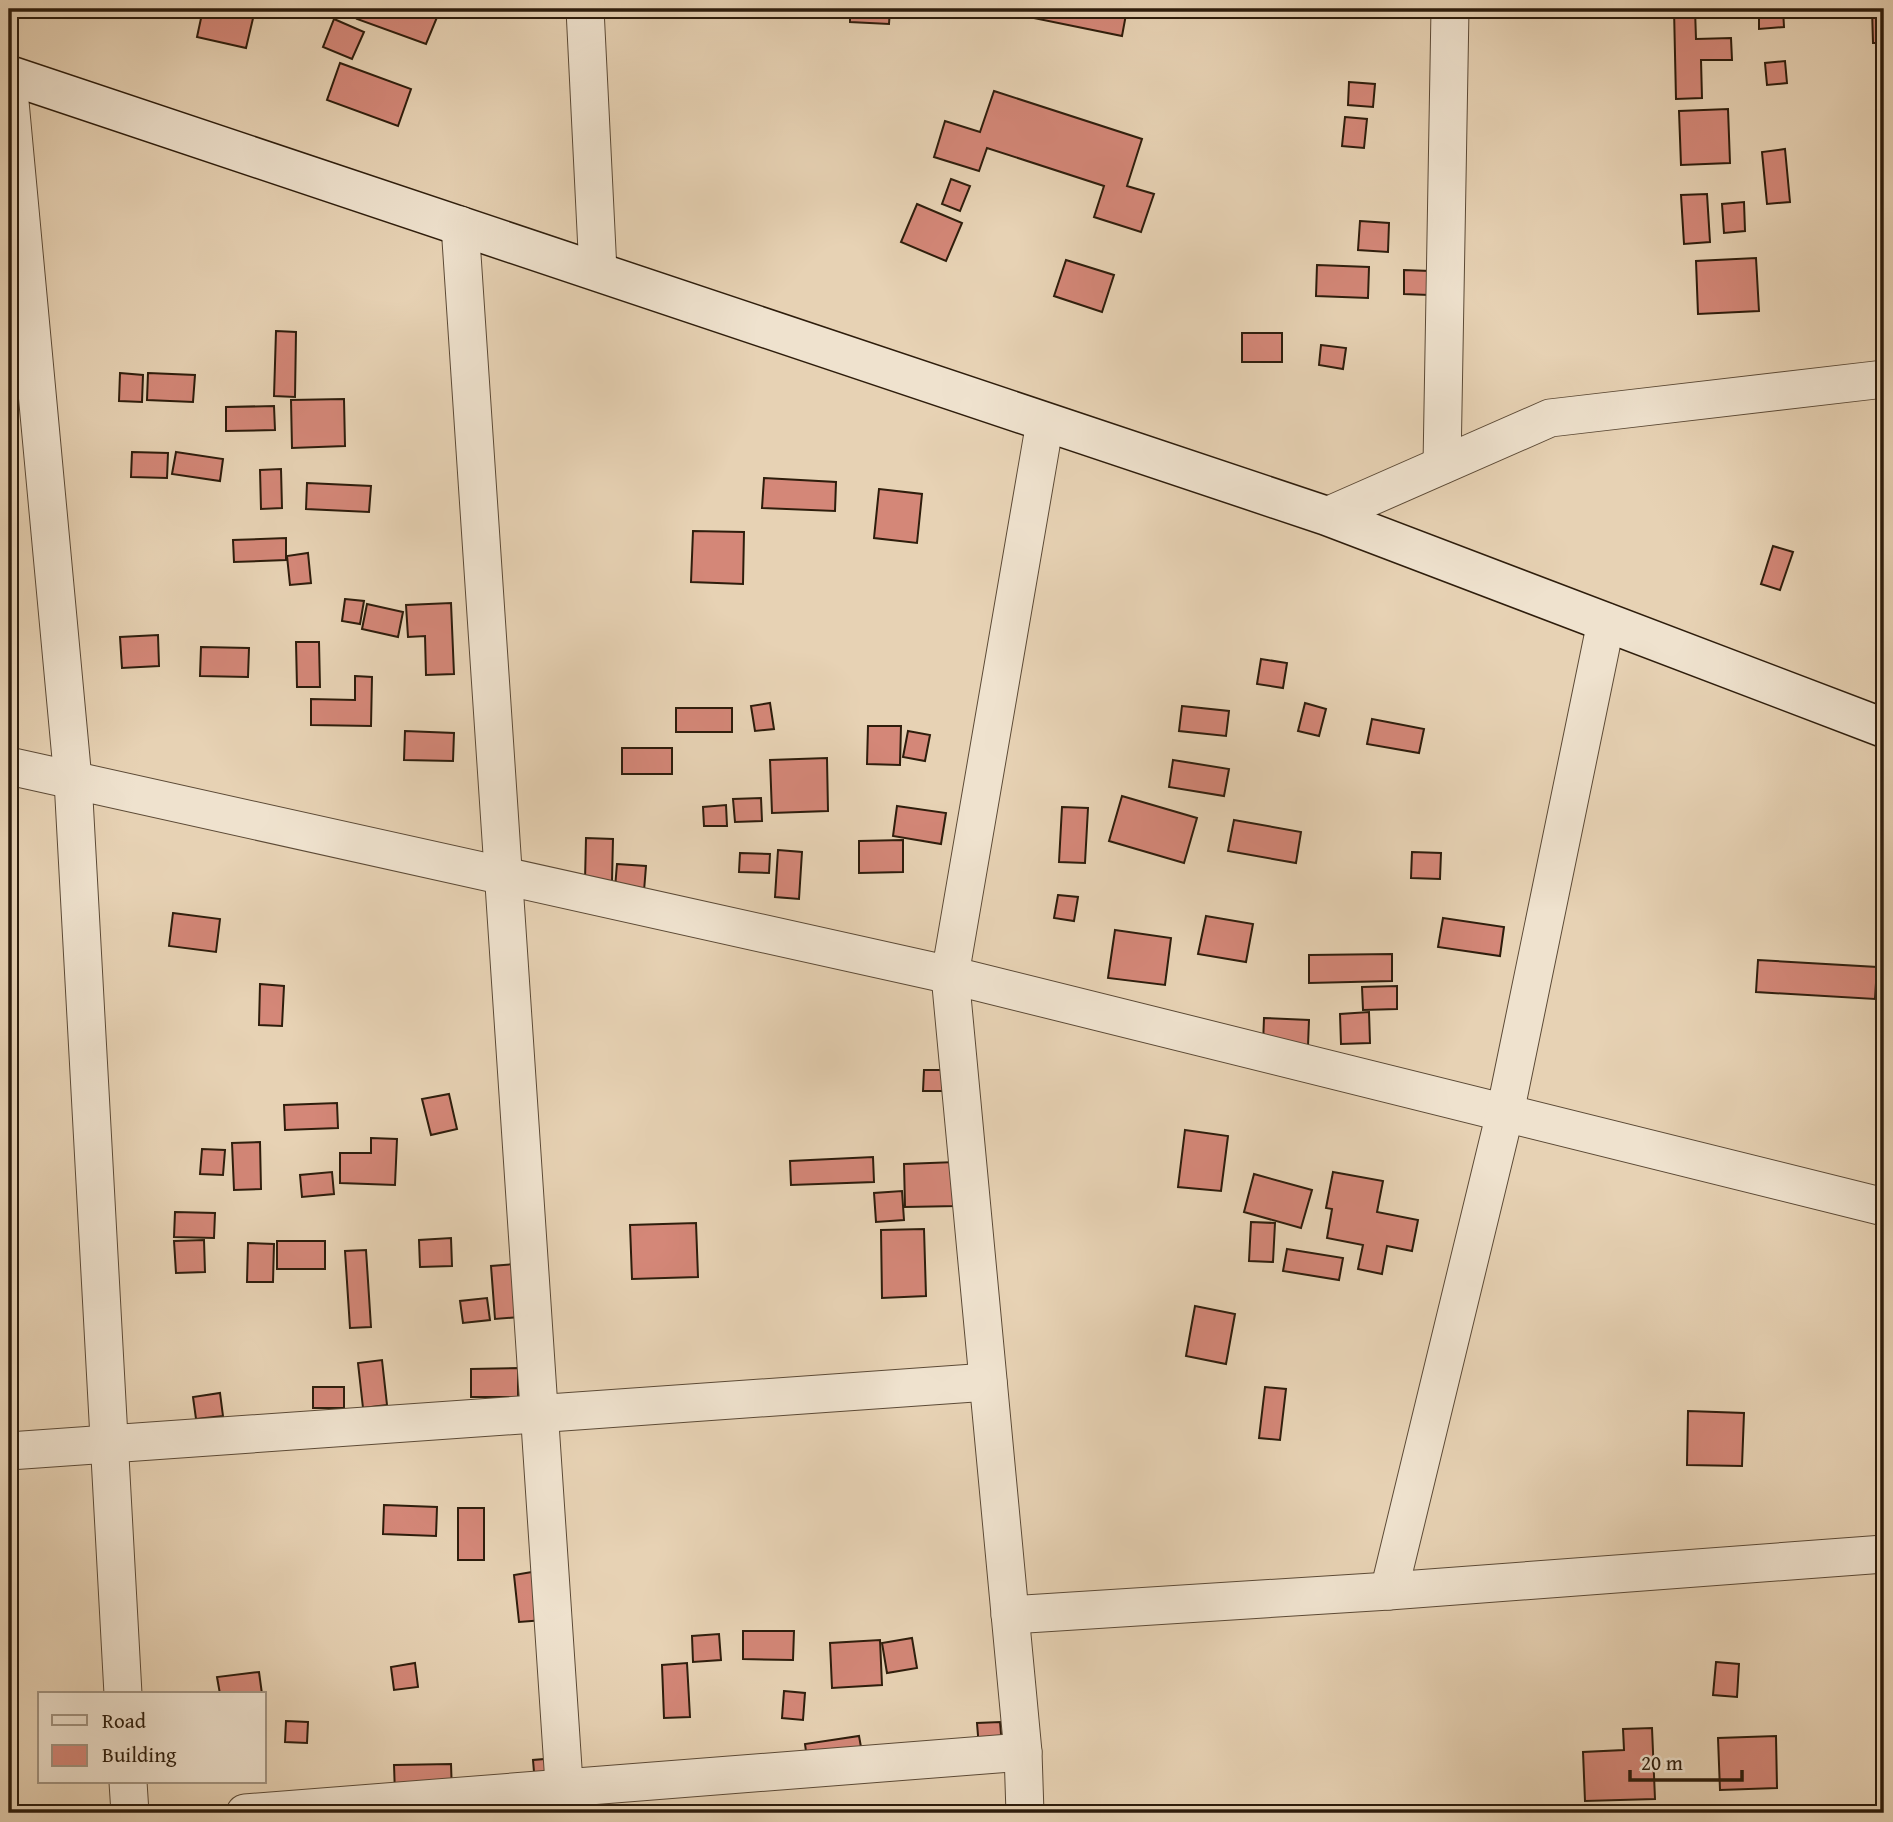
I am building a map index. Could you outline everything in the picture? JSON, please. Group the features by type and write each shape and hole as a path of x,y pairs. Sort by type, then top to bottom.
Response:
{"street":[{"path":"585,9 598,271"},
{"path":"1442,466 1450,9"},
{"path":"9,75 1327,516 1884,729"},
{"path":"9,91 73,780 123,1692"},
{"path":"460,225 565,1801"},
{"path":"1327,516 1550,418 1884,379"},
{"path":"1025,1813 1023,1752 950,975 1045,422"},
{"path":"1389,1591 1505,1113 1606,622"},
{"path":"9,766 950,975 1884,1207"},
{"path":"9,1451 988,1382"},
{"path":"1010,1615 1389,1591 1884,1554"},
{"path":"245,1813 565,1801 1023,1752"},
{"path":"128,1784 130,1813"}],"building":[{"path":"203,9 255,10 246,48 197,37"},
{"path":"361,9 440,10 426,44 357,19"},
{"path":"850,9 890,9 889,24 850,22"},
{"path":"1020,9 1127,9 1122,36 1019,15"},
{"path":"1674,9 1695,9 1696,39 1731,38 1732,60 1701,60 1702,98 1676,99"},
{"path":"1759,9 1783,9 1784,27 1759,29"},
{"path":"1872,9 1884,9 1884,43 1873,43"},
{"path":"334,19 364,32 352,59 323,47"},
{"path":"1785,61 1787,83 1767,85 1765,63"},
{"path":"340,63 411,89 398,126 327,100"},
{"path":"1349,82 1375,84 1373,107 1348,105"},
{"path":"994,91 1142,139 1127,186 1154,194 1141,232 1094,217 1104,186 987,148 979,171 934,157 945,121 980,132"},
{"path":"1728,109 1730,163 1681,165 1679,111"},
{"path":"1345,117 1367,119 1364,148 1342,146"},
{"path":"1785,149 1790,202 1767,204 1762,152"},
{"path":"1879,171 1884,172 1884,198 1877,198"},
{"path":"951,179 970,186 960,211 942,204"},
{"path":"1707,194 1710,242 1684,244 1681,195"},
{"path":"1744,202 1745,231 1724,233 1722,204"},
{"path":"917,204 962,223 946,261 901,242"},
{"path":"1360,221 1389,223 1388,252 1358,250"},
{"path":"1756,258 1759,311 1698,314 1696,261"},
{"path":"1066,260 1114,275 1102,312 1054,296"},
{"path":"1317,265 1369,267 1368,298 1316,296"},
{"path":"1404,270 1430,271 1429,295 1404,294"},
{"path":"276,331 296,332 295,397 274,396"},
{"path":"1242,333 1282,333 1282,362 1242,362"},
{"path":"1321,345 1346,348 1343,369 1319,365"},
{"path":"120,373 143,375 142,402 119,401"},
{"path":"148,373 195,375 193,402 147,400"},
{"path":"344,399 345,446 292,448 291,400"},
{"path":"274,406 275,430 226,431 226,407"},
{"path":"132,452 168,453 167,478 131,477"},
{"path":"176,452 223,459 220,481 172,474"},
{"path":"281,469 282,508 261,509 260,470"},
{"path":"764,478 836,482 835,511 762,508"},
{"path":"307,483 371,486 369,512 306,509"},
{"path":"879,489 922,494 917,543 874,538"},
{"path":"693,531 744,532 743,584 691,582"},
{"path":"286,538 286,560 234,562 233,540"},
{"path":"1773,546 1793,552 1780,590 1761,584"},
{"path":"308,553 311,583 290,585 287,556"},
{"path":"9,596 13,596 11,629 9,628"},
{"path":"345,599 364,601 360,624 342,621"},
{"path":"451,603 454,674 426,675 425,636 408,637 406,605"},
{"path":"367,604 403,612 398,637 362,629"},
{"path":"158,635 159,666 122,668 120,637"},
{"path":"296,642 319,642 320,687 297,687"},
{"path":"201,647 249,648 248,677 200,676"},
{"path":"1261,659 1287,663 1283,688 1257,684"},
{"path":"355,676 372,677 371,726 311,725 311,699 355,700"},
{"path":"770,703 774,729 755,731 751,706"},
{"path":"1305,703 1326,709 1319,736 1298,731"},
{"path":"1182,706 1229,711 1226,736 1179,731"},
{"path":"676,708 732,708 732,732 676,732"},
{"path":"1372,719 1424,729 1419,753 1367,744"},
{"path":"868,726 901,726 900,765 867,764"},
{"path":"405,731 454,733 453,761 404,760"},
{"path":"908,731 930,735 925,761 903,757"},
{"path":"622,748 672,748 672,774 622,774"},
{"path":"827,758 828,811 772,813 770,760"},
{"path":"1173,760 1229,769 1224,796 1169,787"},
{"path":"1122,796 1197,818 1184,863 1109,841"},
{"path":"761,798 762,821 735,822 733,799"},
{"path":"726,805 727,826 704,826 703,807"},
{"path":"897,806 946,813 941,844 893,836"},
{"path":"1062,807 1088,808 1085,863 1059,862"},
{"path":"1234,820 1301,832 1296,863 1228,851"},
{"path":"586,838 613,839 612,881 585,881"},
{"path":"903,840 903,872 859,873 859,841"},
{"path":"778,850 802,852 799,899 775,897"},
{"path":"1412,852 1441,853 1440,879 1411,878"},
{"path":"740,853 770,854 769,873 739,872"},
{"path":"617,864 646,866 644,891 615,888"},
{"path":"1058,895 1078,897 1074,921 1054,918"},
{"path":"173,913 220,919 216,952 169,946"},
{"path":"1206,916 1253,924 1246,962 1198,954"},
{"path":"1443,918 1504,927 1500,956 1438,947"},
{"path":"1115,930 1171,938 1165,985 1108,978"},
{"path":"1392,954 1392,981 1309,983 1309,955"},
{"path":"1758,960 1877,967 1875,999 1756,992"},
{"path":"260,984 284,986 282,1026 259,1025"},
{"path":"1397,986 1397,1009 1363,1010 1362,987"},
{"path":"1369,1012 1370,1043 1341,1044 1340,1014"},
{"path":"1264,1018 1309,1020 1308,1046 1263,1044"},
{"path":"924,1070 947,1070 947,1091 923,1091"},
{"path":"449,1094 457,1129 431,1135 422,1099"},
{"path":"337,1103 338,1128 285,1130 284,1105"},
{"path":"1185,1130 1228,1136 1221,1191 1178,1187"},
{"path":"371,1138 397,1139 395,1185 340,1183 340,1153 371,1153"},
{"path":"260,1142 261,1189 234,1190 232,1143"},
{"path":"202,1149 225,1150 223,1175 200,1174"},
{"path":"873,1157 874,1182 791,1185 790,1161"},
{"path":"956,1162 957,1206 905,1207 904,1164"},
{"path":"332,1172 334,1194 302,1197 300,1175"},
{"path":"1333,1172 1383,1181 1377,1212 1418,1220 1412,1251 1387,1246 1382,1274 1358,1269 1363,1245 1327,1238 1332,1209 1326,1208"},
{"path":"1254,1174 1312,1190 1301,1228 1244,1212"},
{"path":"902,1191 904,1220 876,1222 874,1193"},
{"path":"175,1212 215,1213 214,1238 174,1237"},
{"path":"1251,1222 1275,1223 1273,1262 1249,1261"},
{"path":"696,1223 698,1277 632,1279 630,1225"},
{"path":"924,1229 926,1296 882,1298 881,1230"},
{"path":"451,1238 452,1266 420,1267 419,1240"},
{"path":"204,1240 205,1272 176,1273 174,1241"},
{"path":"277,1241 325,1241 325,1269 277,1269"},
{"path":"248,1243 274,1244 273,1282 247,1282"},
{"path":"1287,1249 1343,1258 1339,1280 1283,1271"},
{"path":"366,1250 371,1327 350,1328 345,1251"},
{"path":"515,1264 519,1317 495,1319 491,1266"},
{"path":"487,1298 490,1320 463,1323 460,1301"},
{"path":"1195,1306 1235,1314 1226,1364 1186,1356"},
{"path":"382,1360 387,1405 363,1408 358,1363"},
{"path":"518,1368 518,1397 471,1397 471,1369"},
{"path":"313,1387 344,1387 344,1408 313,1408"},
{"path":"1265,1387 1286,1389 1280,1440 1259,1438"},
{"path":"220,1393 223,1416 196,1419 193,1397"},
{"path":"1688,1411 1744,1413 1742,1466 1687,1465"},
{"path":"384,1505 437,1507 436,1536 383,1534"},
{"path":"458,1508 484,1508 484,1560 458,1560"},
{"path":"538,1571 544,1620 519,1622 514,1575"},
{"path":"743,1631 794,1631 793,1660 743,1659"},
{"path":"719,1634 721,1660 693,1662 692,1636"},
{"path":"912,1638 917,1668 887,1673 882,1643"},
{"path":"880,1640 882,1685 832,1688 830,1643"},
{"path":"1716,1662 1739,1664 1737,1697 1713,1695"},
{"path":"415,1663 418,1687 394,1690 391,1667"},
{"path":"687,1663 690,1717 664,1718 662,1665"},
{"path":"259,1672 262,1692 220,1692 217,1677"},
{"path":"784,1691 805,1693 803,1720 782,1718"},
{"path":"286,1721 308,1722 307,1743 285,1742"},
{"path":"1000,1722 1002,1746 979,1748 977,1723"},
{"path":"1652,1728 1655,1799 1585,1801 1583,1752 1624,1750 1623,1729"},
{"path":"859,1736 863,1758 808,1766 805,1744"},
{"path":"1776,1736 1777,1788 1720,1790 1718,1738"},
{"path":"557,1758 535,1784 533,1760"},
{"path":"451,1764 452,1793 395,1794 394,1765"}]}
